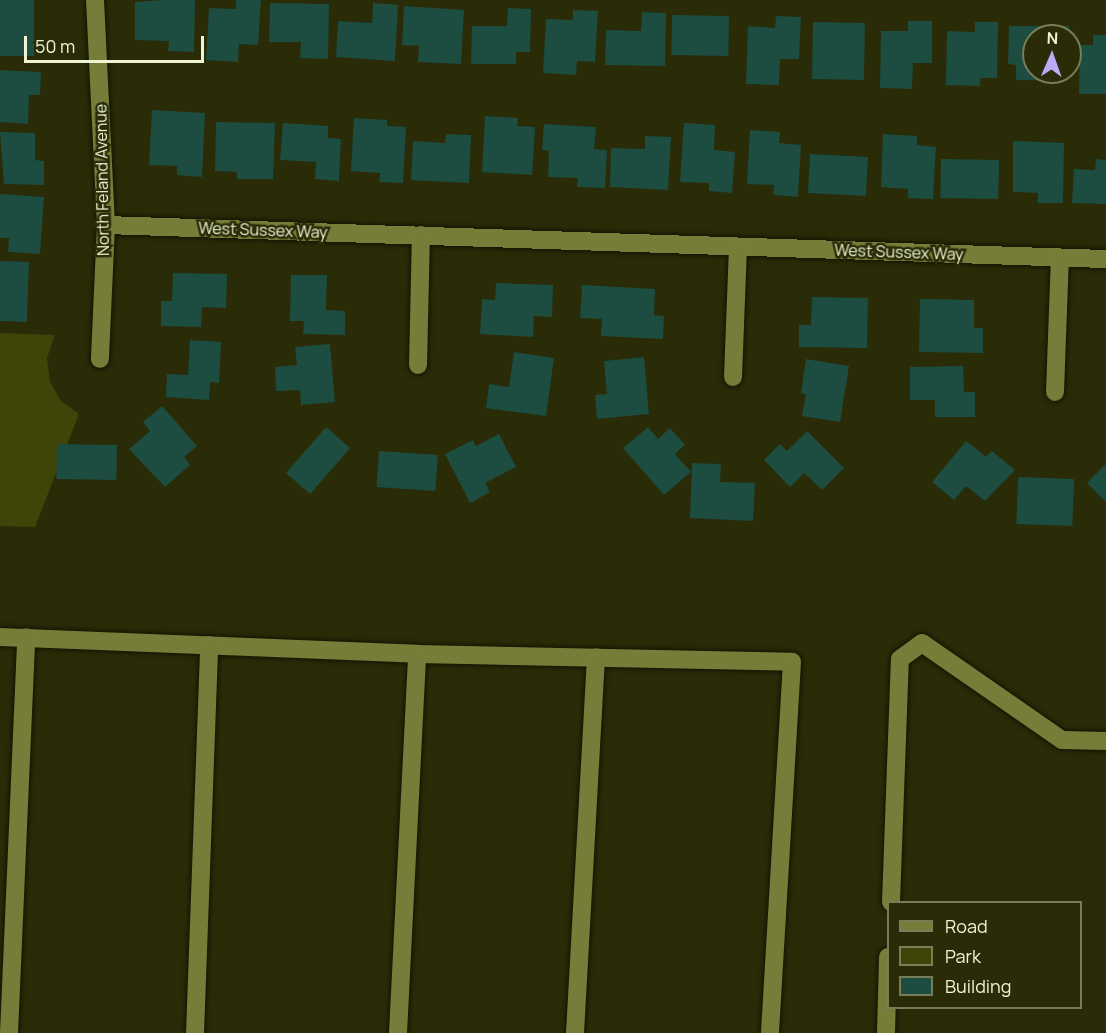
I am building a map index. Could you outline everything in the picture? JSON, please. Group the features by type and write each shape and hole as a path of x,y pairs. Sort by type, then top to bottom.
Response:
{"street":[{"name":"North Feland Avenue","path":"95,0 106,225 100,359"},
{"name":"West Sussex Way","path":"106,225 1106,259"},
{"path":"418,365 421,236"},
{"path":"733,377 738,247"},
{"path":"1055,392 1060,258"},
{"path":"0,637 417,654 792,662 770,1033"},
{"path":"9,1033 26,638"},
{"path":"891,901 900,659 922,644 1062,740 1106,741"},
{"path":"195,1033 209,645"},
{"path":"398,1033 417,654"},
{"path":"575,1033 596,658"},
{"path":"886,1033 887,995"}],"green space":[{"path":"0,333 55,335 47,358 50,382 61,401 79,414 35,527 0,526"}],"building":[{"path":"0,0 34,0 34,56 0,56"},
{"path":"195,0 194,52 168,51 169,41 135,40 135,2"},
{"path":"236,0 261,0 258,45 239,44 238,62 206,60 209,8 236,9"},
{"path":"270,3 329,4 328,59 300,58 301,42 269,42"},
{"path":"373,3 398,5 395,61 336,57 338,21 372,23"},
{"path":"404,6 464,10 461,64 418,62 419,46 402,45"},
{"path":"508,8 531,9 530,52 516,52 516,64 471,64 472,26 507,26"},
{"path":"573,10 598,11 595,62 577,61 576,75 543,73 546,19 573,20"},
{"path":"642,12 666,13 665,66 605,65 606,30 641,31"},
{"path":"672,15 729,16 728,56 671,55"},
{"path":"776,16 801,17 799,59 780,59 779,85 746,84 748,26 775,28"},
{"path":"908,21 932,21 932,63 913,63 912,89 880,88 881,31 908,31"},
{"path":"813,22 865,23 864,80 812,79"},
{"path":"975,22 998,22 997,78 980,78 980,86 946,85 947,31 975,32"},
{"path":"1009,26 1022,26 1022,80 1016,80 1016,65 1008,64"},
{"path":"1093,35 1106,35 1106,94 1079,94 1079,84 1082,84 1082,45 1093,45"},
{"path":"0,70 41,72 40,95 29,95 28,124 0,122"},
{"path":"152,110 205,113 202,177 177,175 177,166 149,165"},
{"path":"485,116 518,118 517,126 535,127 532,175 482,172"},
{"path":"354,118 387,120 387,126 406,127 403,183 379,182 380,173 351,171"},
{"path":"216,122 275,123 273,179 237,179 237,172 215,171"},
{"path":"283,123 328,126 328,138 341,139 339,181 315,179 316,162 280,160"},
{"path":"684,123 715,125 714,150 735,152 732,193 709,191 709,183 680,182"},
{"path":"544,124 596,127 594,149 607,150 605,188 577,187 578,178 548,177 549,151 542,150"},
{"path":"750,130 780,132 779,143 801,145 798,197 773,195 774,185 747,184"},
{"path":"0,132 35,133 35,160 44,161 44,185 4,184"},
{"path":"446,134 471,135 469,183 411,180 413,141 445,143"},
{"path":"883,134 917,136 917,145 936,147 933,199 908,198 908,189 881,187"},
{"path":"645,136 671,137 668,190 610,187 611,148 645,149"},
{"path":"1013,141 1064,143 1063,203 1038,203 1038,193 1013,192"},
{"path":"810,154 868,157 866,196 808,193"},
{"path":"941,159 999,160 998,199 940,198"},
{"path":"1096,159 1106,160 1106,204 1072,203 1074,169 1095,170"},
{"path":"0,194 44,197 40,254 8,252 9,238 0,238"},
{"path":"0,261 29,262 27,322 0,321"},
{"path":"173,273 227,274 226,308 202,307 201,327 161,326 161,301 172,301"},
{"path":"291,275 327,275 326,310 345,311 345,335 303,334 304,321 290,321"},
{"path":"496,283 553,285 552,317 534,316 533,337 480,334 482,299 495,300"},
{"path":"582,285 655,289 654,315 664,316 663,339 601,336 602,319 580,318"},
{"path":"812,297 868,298 867,348 799,347 799,325 811,325"},
{"path":"920,299 974,300 974,328 983,328 983,353 919,352"},
{"path":"190,340 221,342 219,383 210,382 209,400 166,397 167,374 188,375"},
{"path":"330,344 335,402 301,405 300,390 276,391 275,367 297,365 295,347"},
{"path":"514,352 554,358 546,416 486,408 489,384 509,387"},
{"path":"644,357 649,414 597,419 595,395 607,394 604,361"},
{"path":"806,359 849,366 840,422 802,416 806,394 801,393"},
{"path":"963,366 964,392 975,392 975,417 935,417 935,400 910,400 910,367"},
{"path":"162,406 197,446 184,457 190,465 165,487 129,449 150,431 143,422"},
{"path":"326,427 350,448 310,494 286,473"},
{"path":"648,427 658,439 670,428 685,445 675,454 691,472 664,495 623,448"},
{"path":"807,431 844,468 822,490 804,473 790,487 764,460 780,444 787,451"},
{"path":"499,434 516,467 485,483 490,492 470,503 445,454 473,440 476,446"},
{"path":"966,441 986,457 992,451 1015,470 985,501 966,486 954,500 932,482"},
{"path":"57,444 117,445 116,480 56,479"},
{"path":"379,451 438,455 435,491 376,487"},
{"path":"692,463 721,464 720,482 755,483 753,521 690,518"},
{"path":"1106,464 1106,502 1087,483"},
{"path":"1018,477 1074,479 1072,526 1016,524"}]}
